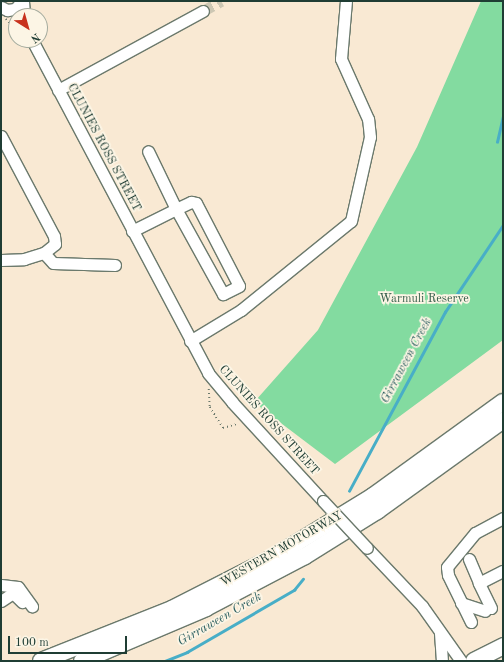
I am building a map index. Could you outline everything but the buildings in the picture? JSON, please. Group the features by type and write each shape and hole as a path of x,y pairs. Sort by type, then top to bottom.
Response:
{"highway":[{"name":"WESTERN MOTORWAY","path":"41,661 172,609 272,558 373,496 503,402"},
{"name":"WESTERN MOTORWAY","path":"82,661 206,608 305,556 377,511 503,420"},
{"path":"474,661 503,646"}],"street":[{"path":"3,10 15,9 23,1"},
{"path":"190,341 242,310 351,221 370,137 368,119 341,59 346,1"},
{"path":"58,90 202,11"},
{"name":"CLUNIES ROSS STREET","path":"36,48 190,341 218,386 422,606 461,661"},
{"path":"1,136 54,236 55,244 44,253 24,259 1,260"},
{"path":"132,231 176,209 191,202 196,203 239,286 223,294 176,209 148,151"},
{"path":"44,253 52,263 115,264"},
{"path":"471,622 448,575 447,566 475,533 503,518"},
{"path":"461,603 488,609 469,559"},
{"path":"479,583 503,571"},
{"path":"1,585 18,587 29,607 18,595 13,593 1,601"},
{"path":"439,628 442,661"}],"path":[{"path":"210,407 223,428 237,424"}],"green space":[{"name":"Warmuli Reserve","path":"481,1 503,1 503,340 335,464 261,408 256,400 318,330 417,147"}],"waterway":[{"name":"Girraween Creek","path":"497,142 503,115"},
{"name":"Girraween Creek","path":"349,491 445,312 503,225"},
{"name":"Girraween Creek","path":"165,661 187,652 294,590 303,579"}],"tunnel":[{"path":"203,11 221,1"}]}
